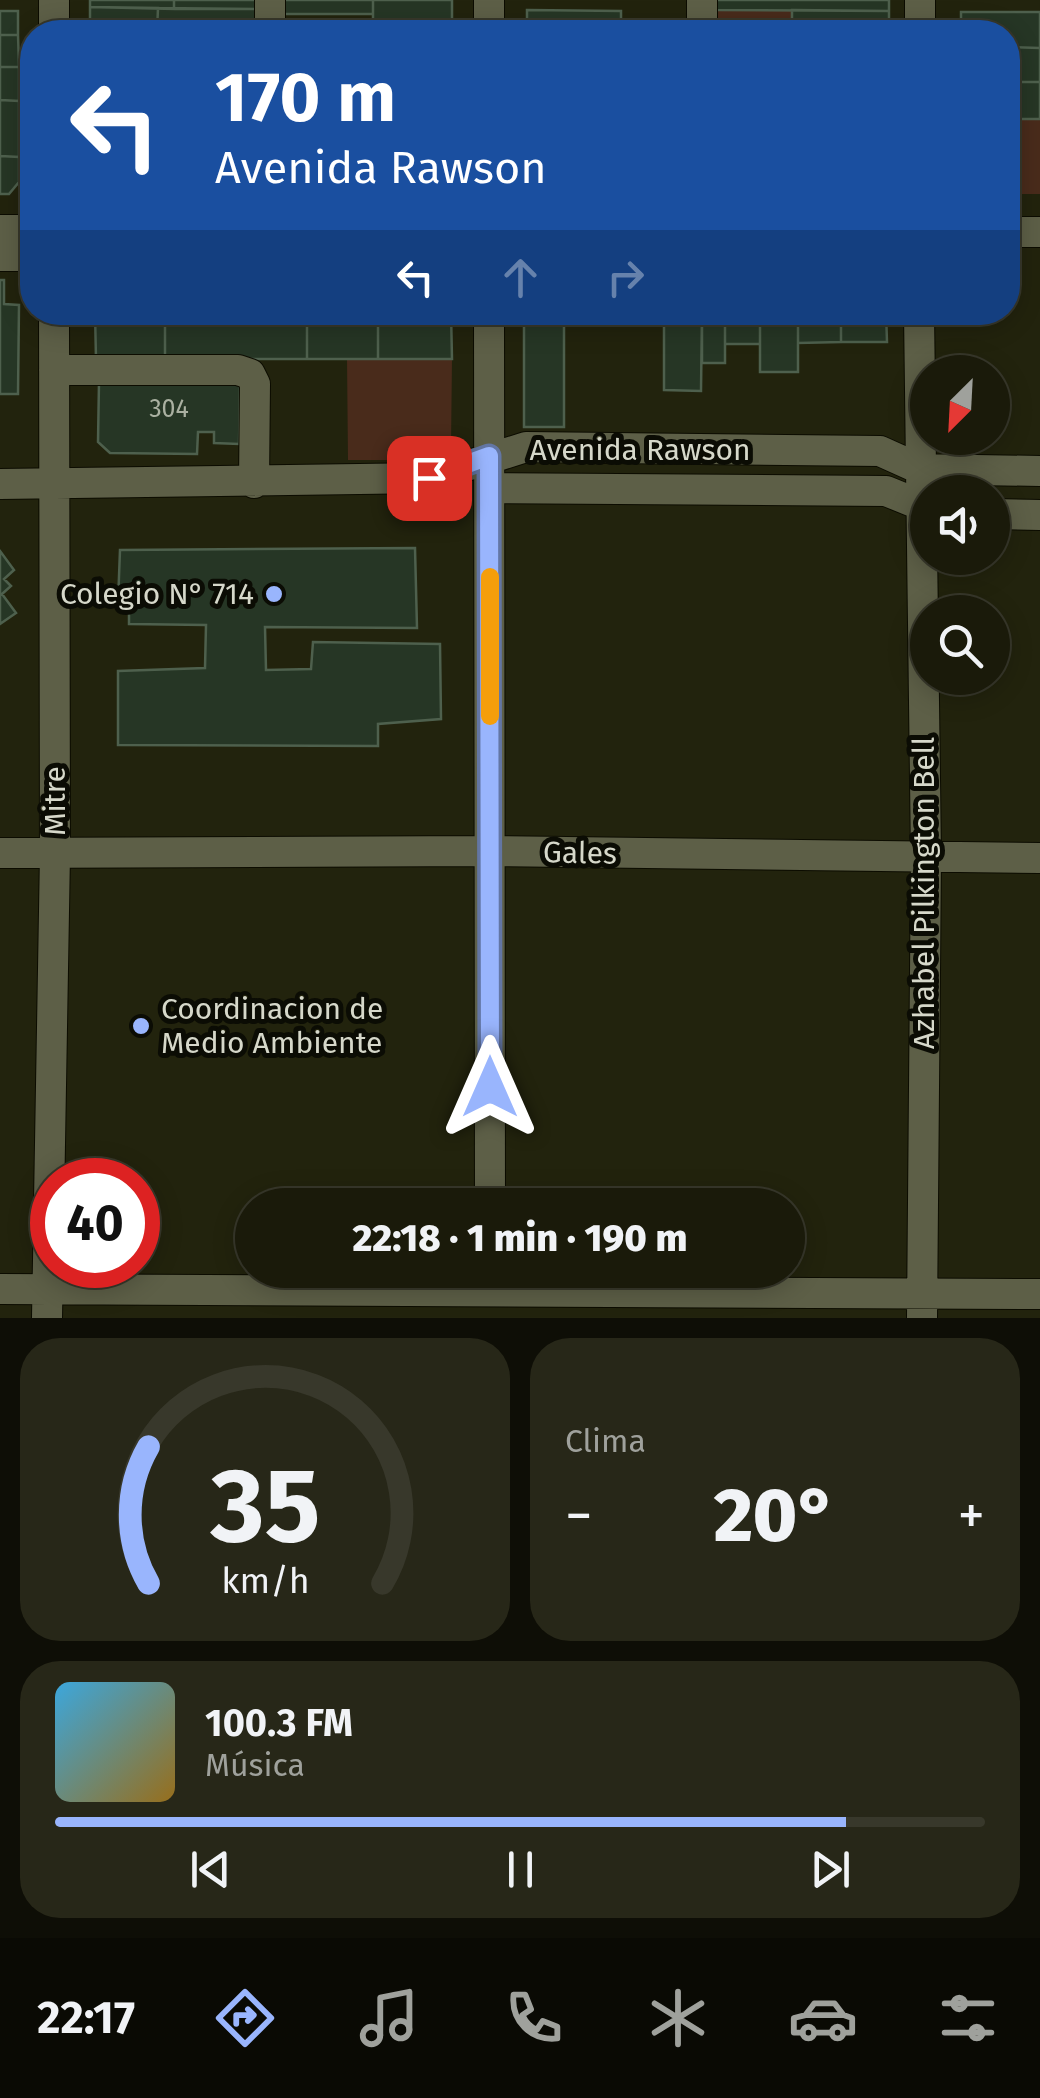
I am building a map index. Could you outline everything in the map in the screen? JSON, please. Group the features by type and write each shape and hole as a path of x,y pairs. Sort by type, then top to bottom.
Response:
{"street":[{"name":"Mitre","path":"47,1304 55,852 54,325"},
{"path":"489,325 490,1188"},
{"name":"Azhabel Pilkington Bell","path":"920,325 921,475"},
{"path":"54,370 238,370 250,374 254,384 254,483"},
{"name":"Avenida Rawson","path":"0,484 429,478 526,447 880,451 920,470 1040,472"},
{"name":"Avenida Rawson","path":"490,488 886,491 910,501"},
{"path":"1010,514 1040,515"},
{"name":"Azhabel Pilkington Bell","path":"922,1306 924,575"},
{"name":"Gales","path":"0,852 1040,858"},
{"path":"0,1289 47,1304 490,1293 922,1306 1040,1294"}],"shaded area":[{"path":"716,10 792,10 792,20 716,20"},
{"path":"1020,119 1040,119 1040,194 1020,194"},
{"path":"347,359 452,359 451,447 445,460 348,460"}],"building":[{"path":"90,0 174,0 174,9 90,7"},
{"path":"174,0 260,0 260,9 174,9"},
{"path":"281,0 373,0 373,14 281,14"},
{"path":"373,0 452,0 452,20 373,20"},
{"path":"716,0 889,0 889,11 716,10"},
{"path":"90,7 158,8 158,20 90,20"},
{"path":"158,8 260,9 260,20 158,20"},
{"path":"527,10 621,11 621,20 527,20"},
{"path":"792,10 889,11 889,20 792,20"},
{"path":"0,11 18,11 18,35 0,35"},
{"path":"961,12 1040,12 1040,48 1020,47 1020,20 961,20"},
{"path":"0,35 18,35 19,67 0,67"},
{"path":"1020,47 1040,48 1040,82 1020,82"},
{"path":"0,67 19,67 19,101 0,100"},
{"path":"1020,82 1040,82 1040,119 1020,119"},
{"path":"0,100 19,101 19,157 0,156"},
{"path":"0,156 19,157 19,182 9,194 0,194"},
{"path":"0,280 4,280 4,304 19,305 18,394 0,394"},
{"path":"95,325 165,325 165,359 96,359"},
{"path":"165,325 307,325 307,359 165,359"},
{"path":"307,325 378,325 378,359 307,359"},
{"path":"378,325 451,325 452,359 378,359"},
{"path":"524,325 564,325 564,427 524,427"},
{"path":"664,325 702,325 701,391 664,390"},
{"path":"702,325 725,325 725,363 702,363"},
{"path":"725,325 760,325 760,344 725,344"},
{"path":"760,325 798,325 798,372 760,372"},
{"path":"798,325 841,325 841,342 798,343"},
{"path":"841,325 886,325 887,342 841,342"},
{"path":"99,382 240,384 239,444 214,443 214,432 198,432 197,454 110,453 98,442"},
{"path":"415,548 417,628 265,627 266,670 311,669 313,642 440,644 441,719 378,724 378,746 118,745 118,671 205,668 206,625 129,624 129,603 118,603 120,550"},
{"path":"0,551 14,570 4,579 11,586 2,594 16,613 0,624"}],"slow traffic":[{"path":"490,577 490,716"}],"place":[{"name":"Colegio N° 714","path":"274,594"},
{"name":"Coordinacion de Medio Ambiente","path":"141,1026"}],"route":[{"path":"429,478 489,456 490,1087"}]}
